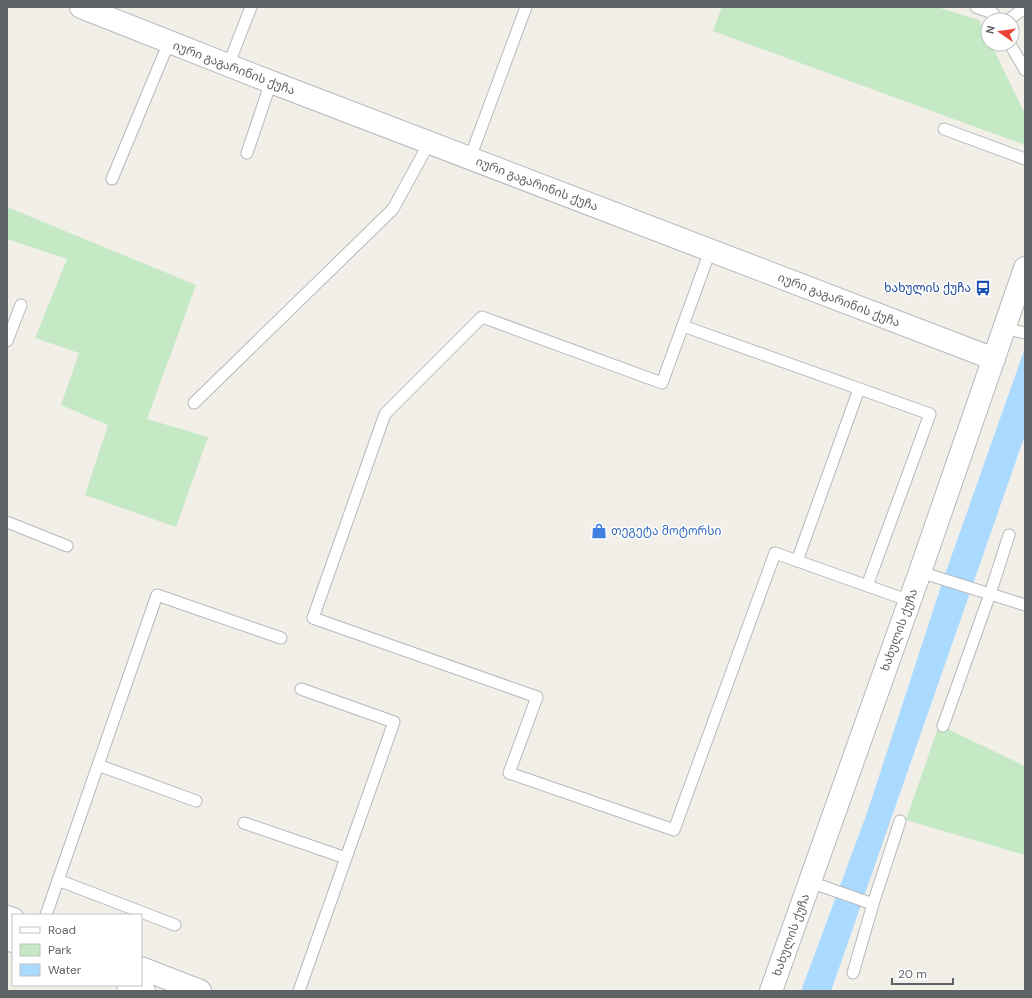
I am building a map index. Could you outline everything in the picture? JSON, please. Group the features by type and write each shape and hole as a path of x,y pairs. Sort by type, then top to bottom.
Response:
{"street":[{"name":"იური გაგარინის ქუჩა","path":"81,7 228,66 994,359"},
{"name":"ხახულის ქუჩა","path":"773,991 994,359 1016,331 1025,268"},
{"path":"142,968 200,991"},
{"path":"131,986 144,991"}],"lane":[{"path":"228,66 251,7"},
{"path":"470,158 526,7"},
{"path":"976,7 990,12"},
{"path":"112,179 169,42"},
{"path":"1015,52 1025,70"},
{"path":"247,153 271,82"},
{"path":"944,129 1025,159"},
{"path":"194,403 393,209 429,143"},
{"path":"710,251 662,383 482,317 385,414 313,618 537,697 509,773 674,830 774,553 910,601"},
{"path":"7,342 21,305"},
{"path":"683,326 930,414 867,586"},
{"path":"797,561 859,389"},
{"path":"7,522 67,546"},
{"path":"943,726 990,594 1009,535"},
{"path":"920,572 1025,605"},
{"path":"46,914 157,595 281,638"},
{"path":"299,991 394,722 301,689"},
{"path":"98,765 196,802"},
{"path":"853,973 870,903 900,822"},
{"path":"244,823 346,858"},
{"path":"58,880 175,925"},
{"path":"810,882 870,903"}],"green space":[{"path":"722,7 937,7 979,20 980,52 995,52 1025,114 1025,145 713,31"},
{"path":"7,207 196,285 147,419 208,437 176,527 85,495 108,425 61,405 79,353 35,338 67,259 7,239"},
{"path":"939,725 1025,766 1025,855 906,820"}],"water":[{"path":"1025,348 1025,435 831,991 801,991 867,813 942,583"}],"place":[{"name":"ხახულის ქუჩა","path":"983,288"},
{"name":"თეგეტა მოტორსი","path":"599,531"}]}
